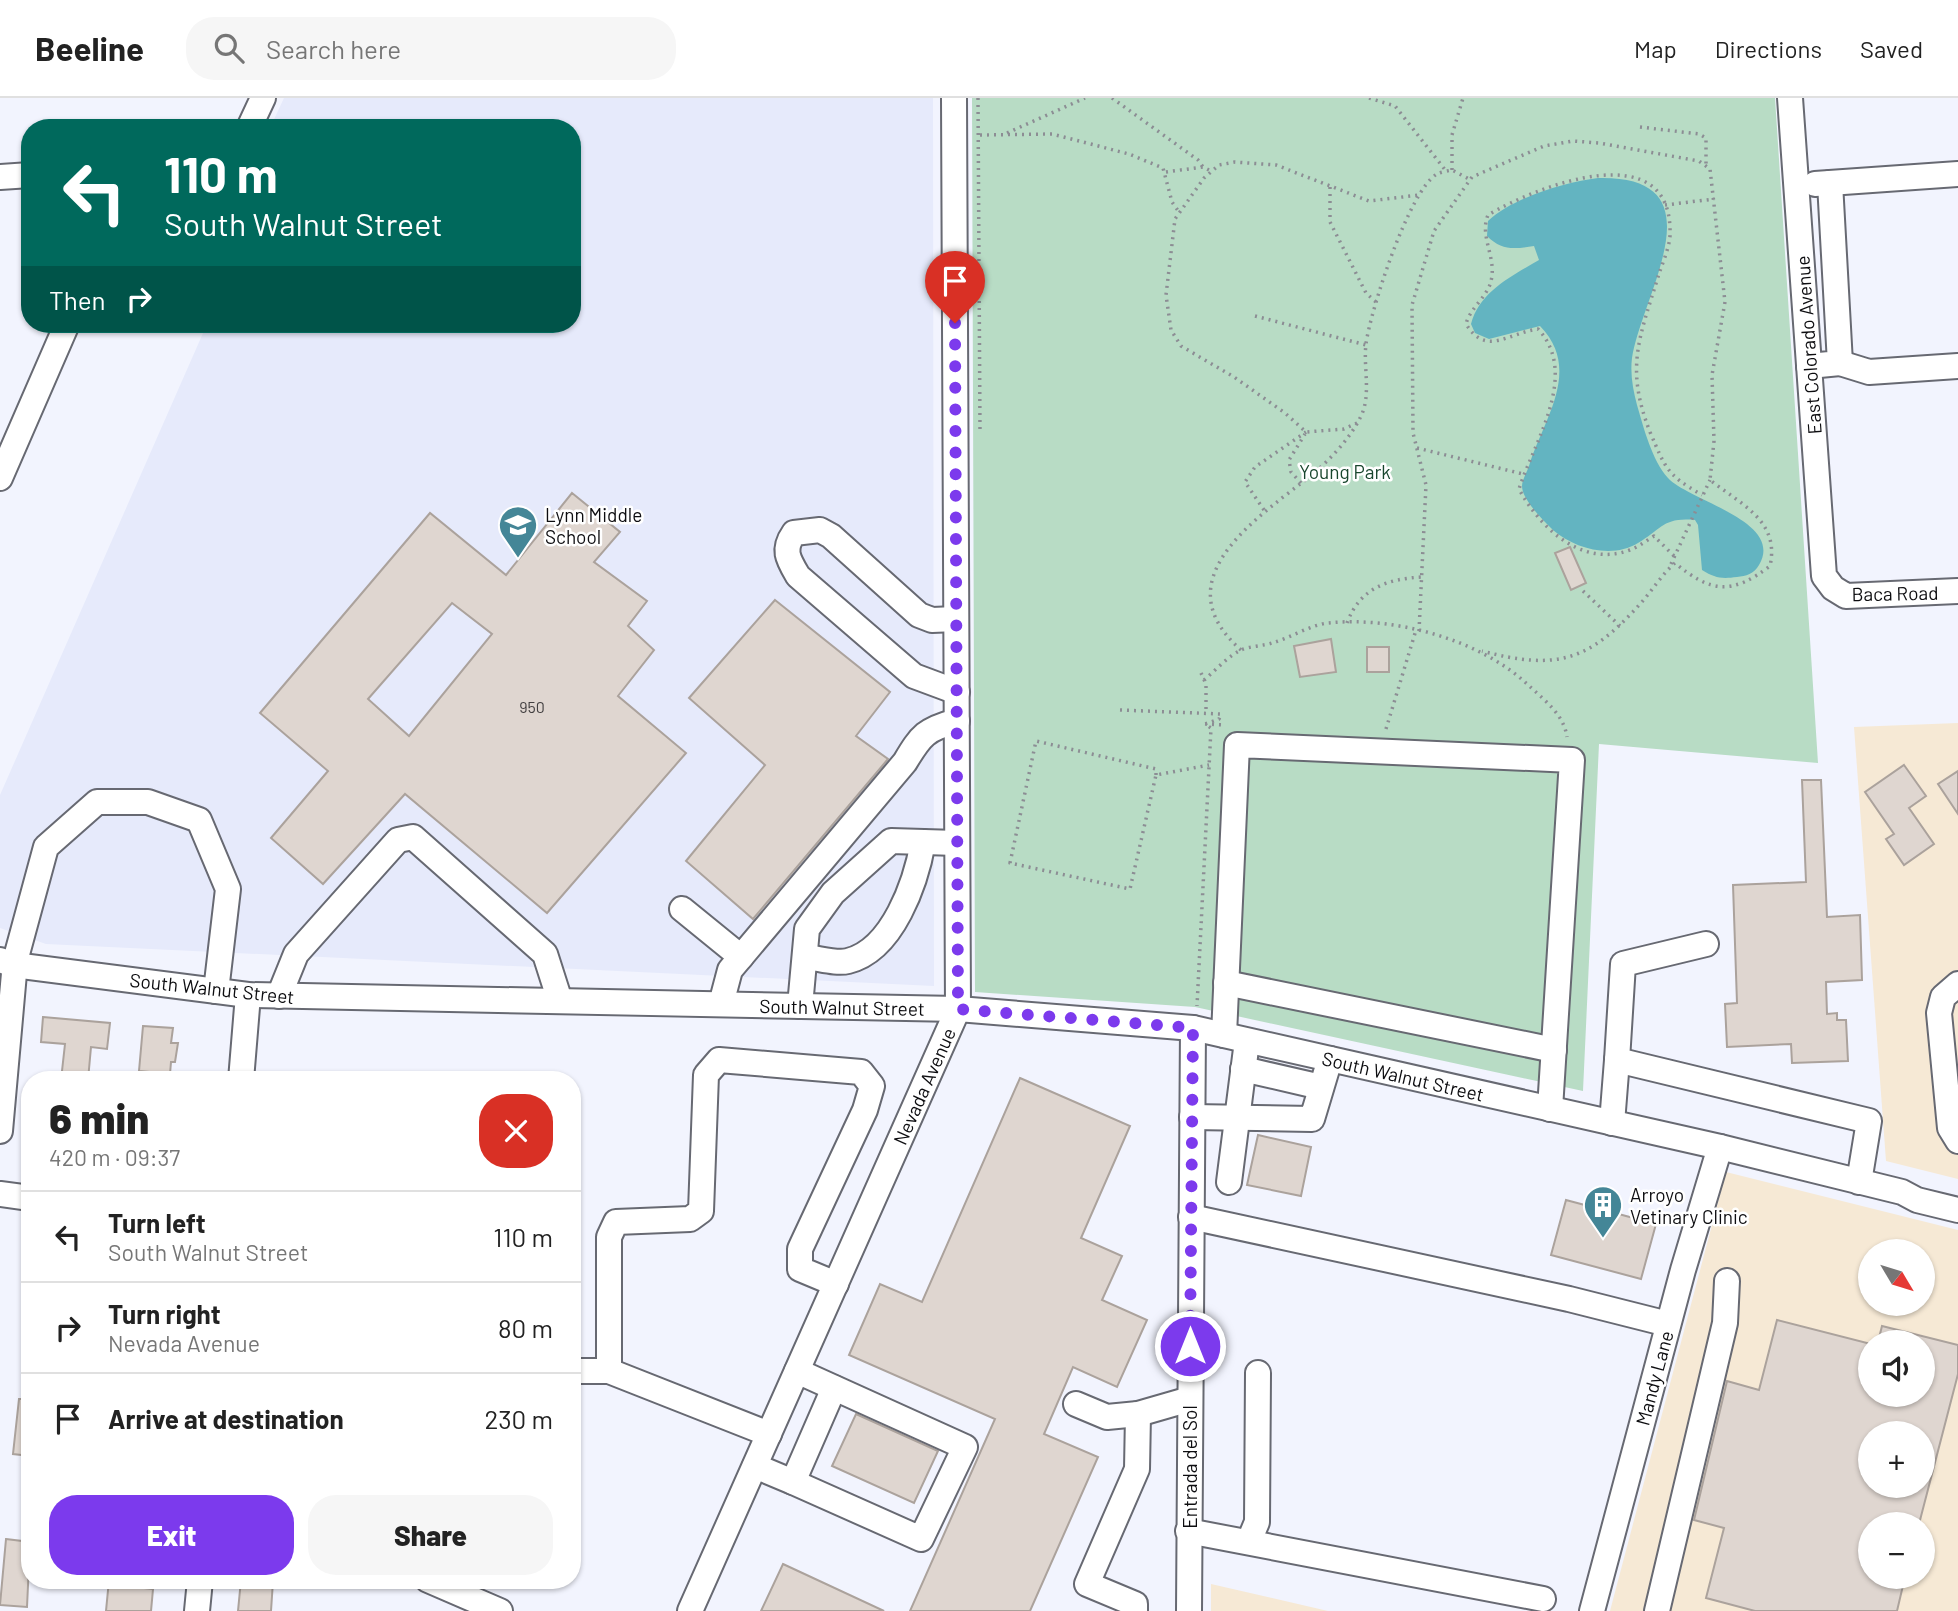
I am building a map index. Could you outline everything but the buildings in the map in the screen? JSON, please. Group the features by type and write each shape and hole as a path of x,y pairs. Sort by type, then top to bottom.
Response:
{"street":[{"path":"253,119 263,98"},
{"name":"Nevada Avenue","path":"690,1611 958,1009 954,98"},
{"name":"East Colorado Avenue","path":"1790,98 1824,576 1833,589"},
{"path":"1797,185 1958,174"},
{"path":"0,177 21,176"},
{"path":"1830,183 1840,363"},
{"path":"0,478 63,333"},
{"path":"1809,366 1840,363 1869,372 1958,366"},
{"path":"957,619 932,620 919,615 831,536 820,530 794,533 785,545 786,556 798,576 914,676 957,692"},
{"name":"Baca Road","path":"1833,589 1846,596 1958,591"},
{"path":"721,1004 730,970 905,762 919,738 931,728 957,721"},
{"path":"1229,1182 1243,1069 1226,983 1237,745 1572,760 1550,1109"},
{"path":"0,1131 10,962 46,847 97,802 148,802 200,820 228,889 216,991"},
{"path":"279,996 296,954 398,840 413,837 545,954 560,1002"},
{"path":"800,1006 807,929 834,893 875,852 891,841 957,843"},
{"path":"805,957 846,961 870,952 896,919 917,876 923,842"},
{"path":"682,909 741,957"},
{"path":"1612,1123 1623,964 1706,944"},
{"name":"South Walnut Street","path":"10,962 248,995 958,1009 1194,1029 1720,1147 1958,1210"},
{"path":"1226,983 1554,1050"},
{"path":"1958,984 1943,997 1940,1013 1950,1128 1958,1141"},
{"path":"242,1071 248,995"},
{"name":"Entrada del Sol","path":"1189,1611 1194,1029"},
{"path":"1192,1117 1312,1119 1330,1059"},
{"path":"608,1371 609,1237 616,1222 690,1219 701,1210 706,1075 719,1060 861,1072 872,1086 865,1110 800,1249 800,1269 836,1284"},
{"path":"1617,1060 1869,1121 1859,1182"},
{"path":"1243,1069 1321,1087"},
{"name":"Mandy Lane","path":"1592,1611 1668,1324 1720,1147"},
{"path":"0,1194 21,1197"},
{"path":"1191,1217 1569,1299 1668,1324"},
{"path":"1657,1611 1725,1323 1727,1281"},
{"path":"581,1371 608,1371 769,1434"},
{"path":"755,1466 921,1539 965,1447 797,1371"},
{"path":"1249,1541 1256,1522 1258,1373"},
{"path":"793,1482 834,1388"},
{"path":"1076,1404 1107,1417 1138,1414 1190,1399"},
{"path":"1135,1611 1135,1604 1087,1584 1137,1469 1138,1414"},
{"path":"1188,1531 1543,1599"},
{"path":"197,1611 199,1589"},
{"path":"449,1589 500,1611"}],"path":[{"path":"978,98 980,441"},
{"path":"1005,134 1085,98"},
{"path":"1112,98 1211,171"},
{"path":"1369,98 1395,106 1446,172"},
{"path":"1452,170 1452,135 1463,98"},
{"path":"1640,127 1699,134 1706,138 1706,166"},
{"path":"954,134 1064,137 1129,154 1163,168 1172,202 1180,212"},
{"path":"1398,732 1385,731 1418,630 1426,485 1413,433 1412,305 1434,231 1470,180 1544,146 1573,141 1699,161 1710,169 1725,302 1712,375 1714,441 1710,480 1671,566"},
{"path":"1306,432 1285,413 1234,377 1181,345 1171,330 1166,295 1167,268 1175,219 1211,171 1219,165 1235,162 1276,165 1369,201 1419,195"},
{"path":"1165,172 1203,167"},
{"path":"1241,650 1225,636 1216,620 1210,596 1212,576 1229,546 1264,510 1327,461 1362,416 1366,395 1366,345 1402,228 1419,195 1436,175 1452,170 1470,180"},
{"path":"1674,556 1654,536 1631,550 1612,554 1590,552 1556,537 1538,521 1519,489 1548,415 1556,373 1551,349 1538,329 1490,343 1474,337 1465,324 1469,312 1491,284 1492,258 1483,226 1488,215 1503,206 1577,178 1613,174 1652,184 1665,205 1670,239 1638,340 1634,374 1644,417 1665,468 1680,484 1701,496"},
{"path":"1330,187 1330,222 1366,293 1377,303"},
{"path":"1665,205 1714,199"},
{"path":"1255,316 1366,345"},
{"path":"1264,510 1245,482 1255,467 1306,432 1343,429 1357,423"},
{"path":"1301,483 1292,472 1289,460 1306,432"},
{"path":"1417,448 1523,474"},
{"path":"1204,680 1241,650 1273,643 1325,623 1418,630 1482,651 1531,661 1570,658 1590,651 1620,626 1675,563 1703,583 1721,587 1736,587 1770,566 1774,548 1766,526 1710,480"},
{"path":"1347,623 1354,606 1367,592 1404,578 1422,577"},
{"path":"1583,591 1620,626"},
{"path":"1482,651 1521,679 1549,704 1565,726 1567,739 1554,738"},
{"path":"1201,673 1206,712"},
{"path":"1120,710 1221,713 1219,719 1205,724"},
{"path":"1205,724 1233,725"},
{"path":"1194,1029 1211,729 1205,724"},
{"path":"1036,741 1156,769 1156,775 1130,889 1010,863 1036,741"},
{"path":"1156,775 1209,765"}],"shaded area":[{"name":"Lynn Middle School","path":"284,98 933,98 934,986 46,944 0,928 0,795 203,333 581,333 581,119 274,119"},
{"path":"1958,723 1958,1179 1886,1161 1854,727"},
{"path":"1726,1172 1958,1230 1958,1611 1610,1611"},
{"path":"1211,1584 1328,1611 1211,1611"}],"green space":[{"name":"Young Park","path":"972,98 1775,98 1818,763 1599,744 1583,1091 1195,1007 975,992"}],"water":[{"path":"1598,178 1636,182 1657,196 1666,217 1666,243 1632,358 1634,394 1649,444 1668,478 1679,487 1747,524 1759,536 1763,550 1759,565 1747,575 1722,578 1702,570 1698,525 1695,520 1669,522 1628,548 1594,550 1572,542 1553,530 1534,510 1523,492 1524,479 1556,395 1558,360 1552,343 1540,326 1489,339 1475,333 1471,324 1475,312 1489,293 1539,260 1534,246 1509,248 1493,241 1487,236 1488,221 1511,205 1540,192"}],"place":[{"name":"Lynn Middle School","path":"518,559"},
{"name":"Arroyo Vetinary Clinic","path":"1603,1239"}],"route":[{"path":"955,323 958,1009 1193,1028 1190,1346"}]}
